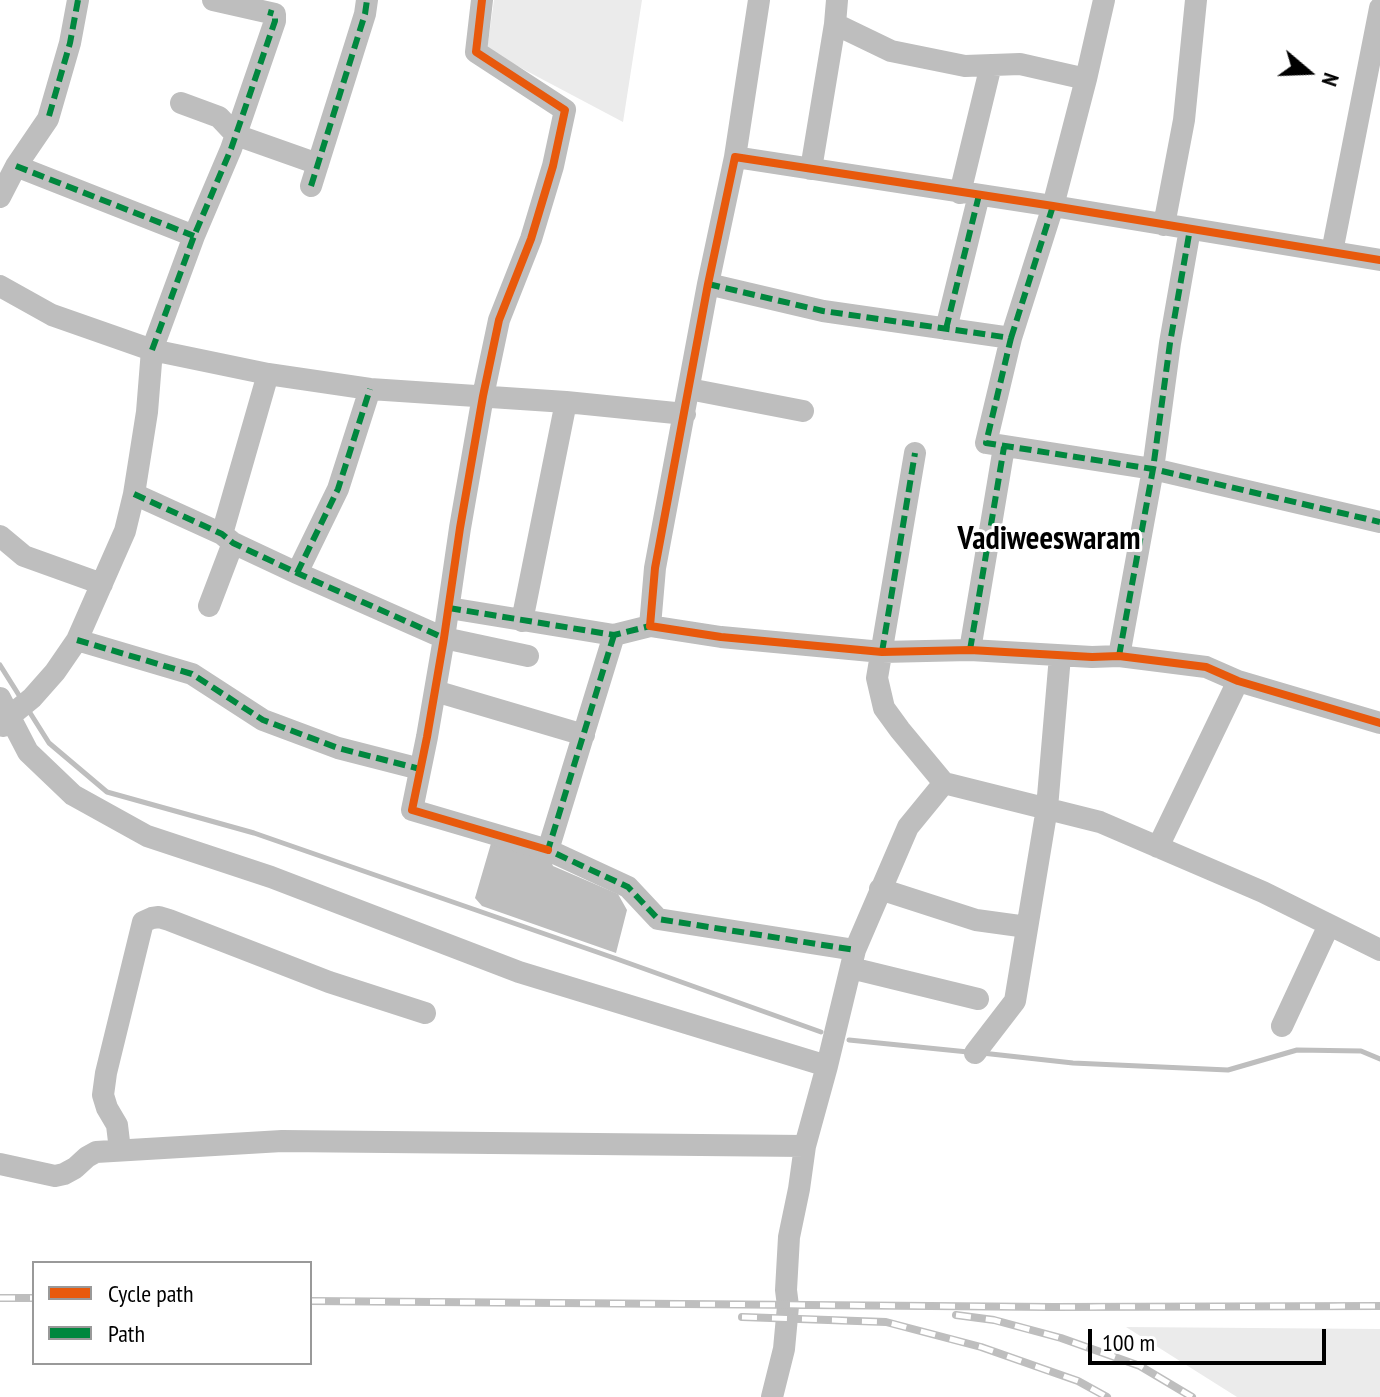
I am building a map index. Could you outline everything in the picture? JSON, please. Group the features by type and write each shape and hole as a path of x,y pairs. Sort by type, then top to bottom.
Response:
{"street":[{"path":"0,197 16,166 48,119 70,43 78,0"},
{"path":"213,0 275,14 275,21 236,135 152,350 147,412 125,531 77,640 55,672 13,709 28,752 73,795 147,836 271,877 519,972 827,1066"},
{"path":"311,186 367,0"},
{"path":"482,0 476,52 565,110 553,166 531,239 499,320 483,396 435,691 412,810 548,850 628,887 658,919 853,959 978,999"},
{"path":"650,626 655,568 735,157 759,0"},
{"path":"811,169 837,0"},
{"path":"1104,0 1053,206 1011,338 986,443 1153,469 1380,522"},
{"path":"1164,225 1184,120 1196,0"},
{"path":"1332,252 1380,8"},
{"path":"835,24 891,51 965,66 1020,64 1086,79"},
{"path":"946,329 991,65"},
{"path":"181,103 219,117 236,135 318,164"},
{"path":"735,157 1380,260"},
{"path":"16,166 194,236"},
{"path":"1119,656 1153,469 1190,229"},
{"path":"708,284 823,311 1011,338"},
{"path":"0,286 52,315 152,350 268,374 370,389 566,402 685,414"},
{"path":"209,606 268,374"},
{"path":"297,573 338,489 370,389"},
{"path":"689,389 803,411"},
{"path":"522,621 566,402"},
{"path":"970,650 1004,447"},
{"path":"915,453 877,678 884,708 944,783 1100,822 1263,892 1380,950"},
{"path":"134,494 297,573 444,638 528,656"},
{"path":"0,536 24,556 102,584"},
{"path":"449,608 614,635 650,626 721,637 882,652 970,650 1119,656 1206,667 1238,681 1379,716"},
{"path":"548,850 614,635"},
{"path":"77,640 192,674 263,720 338,748 420,769"},
{"path":"975,1053 1015,1001 1047,808 1060,656"},
{"path":"1158,847 1238,681"},
{"path":"435,691 584,735"},
{"path":"772,1397 784,1349 789,1237 805,1146 853,959 908,827 944,783"},
{"path":"880,889 976,920 1027,927"},
{"path":"120,1150 117,1125 103,1095 143,922 159,917 169,920 329,982 425,1013"},
{"path":"1282,1026 1329,925"},
{"path":"0,1164 55,1176 75,1168 96,1152 282,1141 805,1146"}],"shaded area":[{"path":"494,0 642,0 623,122 487,50"},
{"path":"492,840 549,856 553,866 618,894 627,910 616,953 482,906 475,898"},
{"path":"1126,1327 1380,1329 1380,1397 1237,1397"}],"waterway":[{"path":"0,665 22,700"},
{"path":"27,708 49,743 107,792 254,833 821,1032"},
{"path":"849,1040 968,1052"},
{"path":"982,1053 1073,1063 1228,1070 1297,1050 1361,1051 1380,1059"}],"railway":[{"path":"0,1298 32,1298"},
{"path":"312,1301 1054,1307 1380,1306"},
{"path":"956,1315 994,1320 1061,1338 1140,1366 1192,1397"},
{"path":"742,1317 886,1322 981,1347 1078,1381 1107,1397"}],"marked path":[{"path":"49,116 70,43 78,0"},
{"path":"311,186 367,0"},
{"path":"152,350 194,236 231,149 275,21 275,14 268,12"},
{"path":"16,166 194,236"},
{"path":"946,329 979,195"},
{"path":"1011,338 1053,206"},
{"path":"1119,656 1153,469 1190,229"},
{"path":"708,284 823,311 1011,338 986,443 1153,469 1380,522"},
{"path":"297,573 338,489 370,389"},
{"path":"970,650 1004,447"},
{"path":"882,652 915,453"},
{"path":"134,494 297,573 444,638"},
{"path":"449,608 614,635 650,626"},
{"path":"614,635 548,850 628,887 658,919 855,950"},
{"path":"77,640 192,674 263,720 338,748 420,769"}],"cycle path":[{"path":"482,0 476,52 565,110 553,166 531,239 499,320 483,396 444,638 412,810 548,850"},
{"path":"1380,260 735,157 655,568 650,626 721,637 882,652 970,650 1119,656 1206,667 1238,681 1380,723"}],"district":[{"name":"Vadiweeswaram","path":"1049,540"}]}
